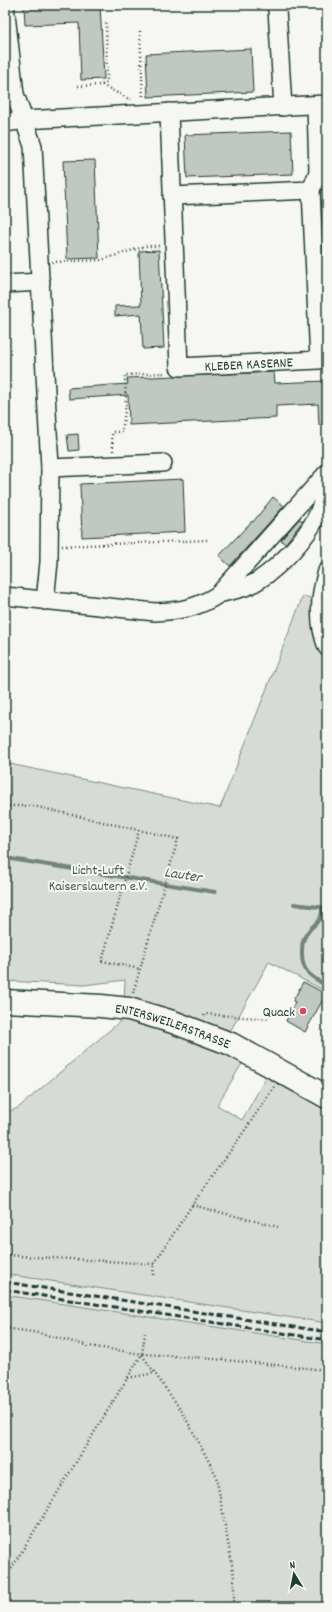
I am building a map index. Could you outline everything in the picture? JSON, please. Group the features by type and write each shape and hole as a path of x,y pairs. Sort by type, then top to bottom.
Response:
{"main road":[{"name":"ENTERSWEILERSTRASSE","path":"5,1001 101,1006 128,1009 173,1022 231,1044 327,1097"}],"street":[{"path":"6,5 10,95 24,120 33,146 50,468 48,578 45,601"},
{"path":"275,5 277,9 283,106"},
{"name":"KLEBER KASERNE","path":"5,123 142,108 169,112 321,105 318,172 312,190 319,360 179,367"},
{"path":"169,112 179,367"},
{"path":"172,196 312,190"},
{"path":"5,284 41,282"},
{"path":"50,468 163,463"},
{"path":"219,594 327,473"},
{"path":"5,596 136,610 171,612 200,605 219,594 242,588 259,580 280,562 300,541 316,518 327,488"},
{"path":"327,571 322,588 319,615 323,638 327,647"}],"path":[{"path":"78,86 101,85 108,82 106,20"},
{"path":"140,31 142,108"},
{"path":"101,85 136,102 142,108"},
{"path":"40,262 101,260 146,246 174,245"},
{"path":"114,465 112,432 122,432 126,404 125,375 176,373 179,367"},
{"path":"49,547 208,540"},
{"path":"5,806 32,806 178,839 132,997"},
{"path":"139,830 102,961 140,969"},
{"path":"196,1030 205,1014 270,1019"},
{"path":"153,1275 154,1264 192,1205 283,1073"},
{"path":"192,1205 278,1227"},
{"path":"5,1255 154,1264"},
{"path":"5,1328 39,1333 89,1346 142,1354 193,1357 327,1370"},
{"path":"5,1579 142,1354 145,1332"},
{"path":"142,1354 183,1413 216,1475 234,1576 234,1607"},
{"path":"127,1378 155,1373"}],"shaded area":[{"path":"5,1274 327,1323 327,1344 5,1295"}],"green space":[{"name":"Licht-Luft Kaiserslautern e.V.","path":"303,596 327,602 327,992 269,962 227,1037 124,1001 125,980 84,985 5,981 5,763 220,808"},
{"path":"124,1018 169,1029 243,1062 217,1105 242,1120 267,1076 327,1109 327,1323 5,1274 5,1113 18,1108"},
{"path":"5,1295 327,1344 327,1607 5,1607"}],"building":[{"path":"24,5 100,5 104,79 81,80 79,23 25,25"},
{"path":"251,49 253,92 148,97 146,54"},
{"path":"291,131 293,174 187,178 185,135"},
{"path":"95,160 99,258 67,259 63,161"},
{"path":"159,250 164,348 143,349 141,314 115,316 115,306 141,305 139,251"},
{"path":"274,372 275,383 327,381 327,424 319,425 318,404 276,406 276,418 129,425 128,395 69,399 68,388 128,384 127,378"},
{"path":"78,434 79,450 69,451 67,435"},
{"path":"183,479 185,532 82,537 80,484"},
{"path":"273,497 284,506 230,566 219,556 252,521 253,522"},
{"path":"299,519 303,521 285,544 281,540"},
{"name":"Quack","path":"303,982 326,994 305,1032 286,1021 295,1002 293,1001"}],"waterway":[{"name":"Lauter","path":"5,858 215,892"},
{"name":"Lauter","path":"294,904 327,908"},
{"name":"Lauter","path":"322,907 320,919 310,929 304,938 302,946 302,960 309,974 327,986"}],"railway":[{"path":"5,1282 327,1332"},
{"path":"5,1290 327,1340"}],"place":[{"name":"Quack","path":"303,1011"}]}
